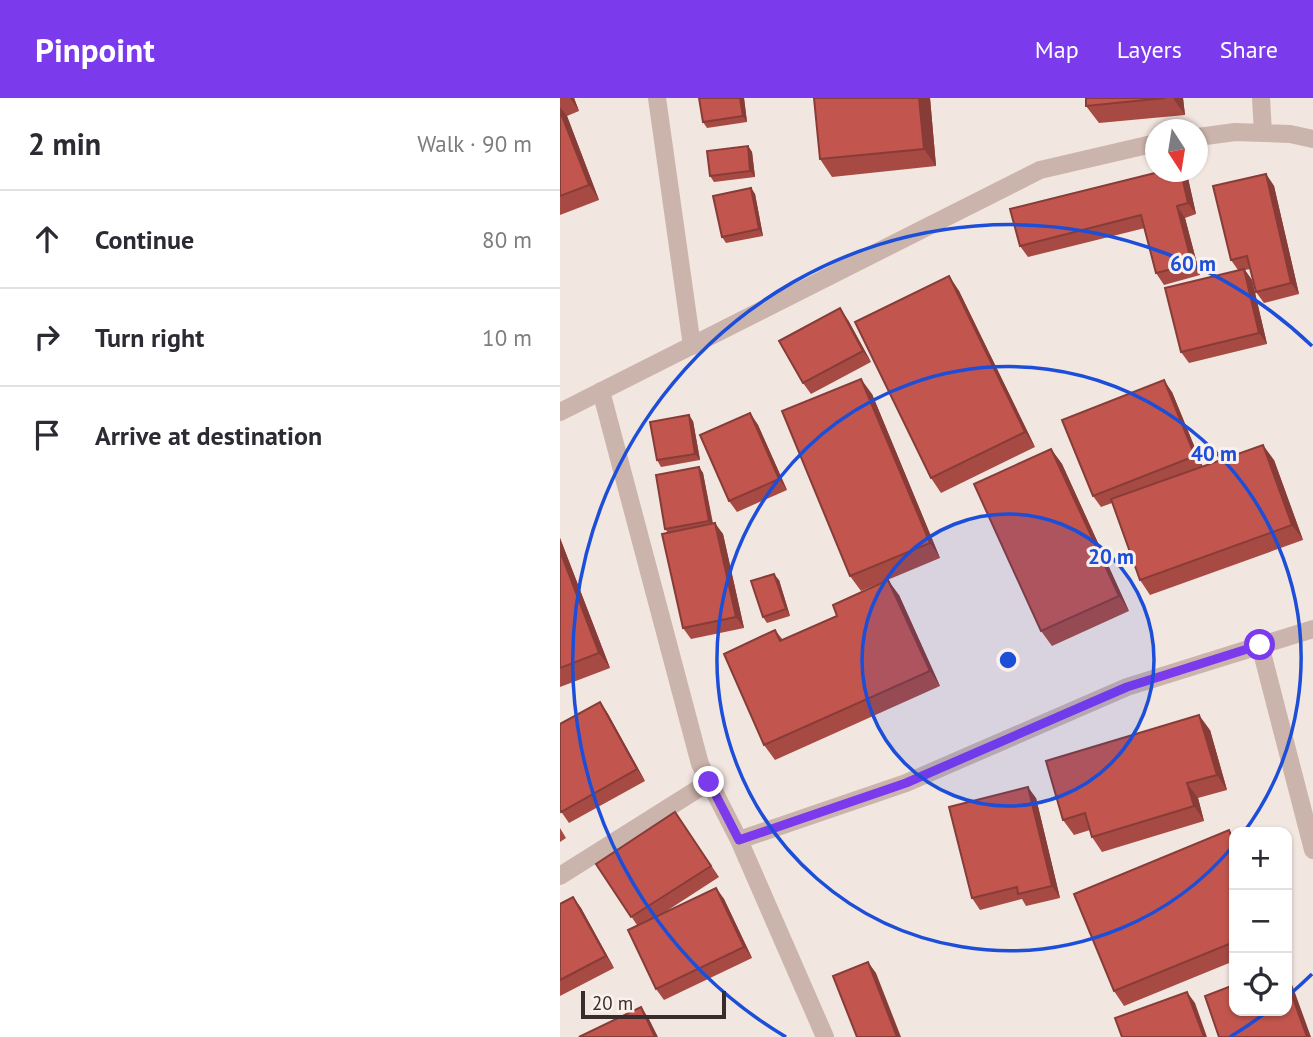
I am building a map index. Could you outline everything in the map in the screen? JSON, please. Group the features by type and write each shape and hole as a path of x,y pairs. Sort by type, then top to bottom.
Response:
{"street":[{"path":"657,98 692,346"},
{"path":"1262,98 1263,133"},
{"path":"1208,136 1236,132 1290,134 1313,139"},
{"path":"560,412 1040,170 1145,146"},
{"path":"601,391 700,764 739,840 825,1037"},
{"path":"739,840 906,783 1127,687 1313,629"},
{"path":"1260,645 1313,850"},
{"path":"560,876 709,782"}],"building":[{"path":"699,98 740,98 743,116 703,122"},
{"path":"814,98 919,98 924,149 820,159"},
{"path":"1086,98 1165,98 1086,106"},
{"path":"560,111 589,185 560,196"},
{"path":"748,146 750,171 710,176 707,151"},
{"path":"1266,174 1291,283 1256,292 1247,256 1231,260 1213,186"},
{"path":"1145,175 1145,182 1183,182 1188,203 1177,206 1192,264 1156,273 1141,215 1020,246 1010,209"},
{"path":"751,188 759,229 722,237 713,196"},
{"path":"1244,269 1259,333 1181,352 1165,288"},
{"path":"949,276 1025,432 931,478 855,322"},
{"path":"840,308 863,351 803,383 779,341"},
{"path":"861,379 930,543 850,576 782,411"},
{"path":"1164,380 1195,456 1093,496 1062,420"},
{"path":"750,413 779,479 729,501 700,435"},
{"path":"689,415 695,454 657,460 650,422"},
{"path":"1263,445 1292,525 1140,580 1111,499"},
{"path":"1051,449 1119,596 1041,631 974,484"},
{"path":"699,467 709,521 665,529 656,475"},
{"path":"715,523 736,617 683,628 662,534"},
{"path":"560,551 599,653 560,668"},
{"path":"774,574 786,609 763,617 751,581"},
{"path":"888,580 930,671 764,745 724,654 775,630 780,641 837,616 833,605"},
{"path":"600,702 637,769 561,812 560,724"},
{"path":"1199,715 1217,775 1187,783 1194,806 1092,837 1085,813 1063,820 1046,761"},
{"path":"1028,787 1052,886 1018,894 1017,887 972,898 949,807"},
{"path":"675,812 711,866 631,917 596,864"},
{"path":"1229,830 1229,944 1114,991 1074,894"},
{"path":"716,888 744,947 656,989 628,930"},
{"path":"573,897 606,956 560,980 560,904"},
{"path":"868,962 897,1037 857,1037 833,976"},
{"path":"1229,987 1229,1016 1292,1016 1292,996 1307,1037 1219,1037 1205,996"},
{"path":"1187,992 1204,1037 1122,1037 1115,1018"},
{"path":"641,1007 655,1037 579,1037"}],"route":[{"path":"709,782 739,840 906,783 1127,687 1260,645"}]}
